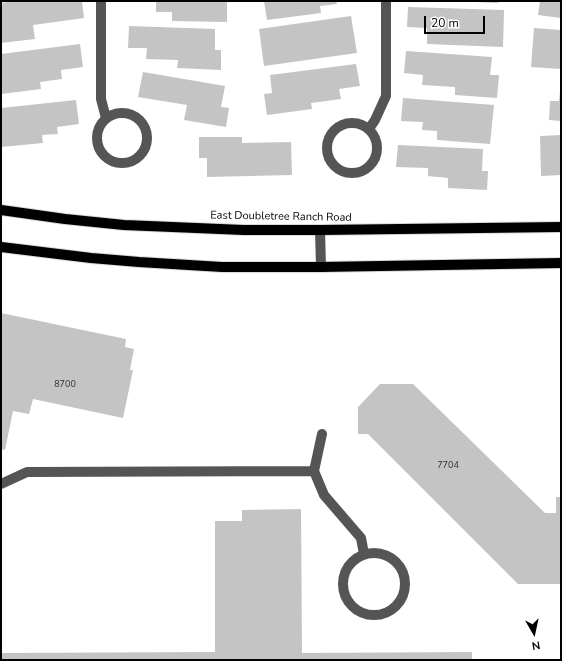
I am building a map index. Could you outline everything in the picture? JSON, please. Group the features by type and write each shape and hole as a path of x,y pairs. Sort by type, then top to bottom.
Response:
{"main road":[{"name":"East Doubletree Ranch Road","path":"1,210 124,225 237,230 561,227"},
{"path":"1,247 90,258 222,267 561,263"}],"street":[{"path":"101,1 100,98 106,118"},
{"path":"369,129 375,120 386,96 386,1"},
{"path":"126,113 137,118 143,124 146,131 146,147 135,160 119,164 110,161 103,156 96,141 100,124 106,118 113,114 126,113"},
{"path":"353,123 362,124 369,129 374,135 377,143 375,159 370,166 364,171 347,173 333,165 328,158 327,145 331,133 337,127 353,123"},
{"path":"320,230 321,267"},
{"path":"322,434 314,472 324,495 361,538 364,554"},
{"path":"1,484 27,472 314,472"},
{"path":"364,554 385,554 401,567 405,577 406,587 403,597 397,606 389,612 379,615 368,615 358,611 350,605 345,596 343,586 344,576 348,566 355,559 364,554"}],"building":[{"path":"15,1 82,1 84,18 33,25 35,39 1,43 1,3"},
{"path":"156,1 227,1 227,22 172,21 172,12 156,12"},
{"path":"264,1 336,1 337,4 320,6 321,13 267,20"},
{"path":"474,1 499,1 498,3"},
{"path":"540,1 561,1 561,18 538,15"},
{"path":"408,7 504,10 503,47 427,44 427,28 407,27"},
{"path":"351,16 357,53 264,66 259,29"},
{"path":"129,26 215,29 215,50 221,50 221,70 177,68 178,60 146,59 147,48 128,48"},
{"path":"534,28 561,30 561,69 531,67"},
{"path":"80,44 83,67 61,70 62,79 40,82 41,89 1,94 1,54"},
{"path":"406,51 492,57 490,75 499,75 497,98 455,95 455,87 422,85 423,75 404,73"},
{"path":"356,64 360,86 339,89 341,99 311,103 312,109 267,115 264,94 272,93 270,75"},
{"path":"143,72 225,86 221,107 229,108 226,127 184,120 187,105 138,97"},
{"path":"560,91 561,121 549,120 550,101 559,101"},
{"path":"403,98 494,105 490,144 437,140 437,131 422,130 423,122 401,121"},
{"path":"76,100 79,124 57,127 58,134 42,135 43,143 1,147 1,108"},
{"path":"561,135 561,175 541,176 540,136"},
{"path":"199,137 242,137 242,143 291,142 292,175 207,177 207,158 199,158"},
{"path":"398,145 483,149 482,171 488,171 487,190 448,188 448,178 428,176 428,168 396,167"},
{"path":"1,313 126,339 125,347 134,349 130,370 133,370 123,418 33,399 29,414 13,411 5,450 1,449"},
{"path":"380,384 413,384 545,513 556,513 556,497 561,497 561,584 518,584 368,434 358,434 358,407"},
{"path":"301,509 302,653 472,652 472,660 1,660 1,653 215,652 215,521 242,521 242,510"}]}
